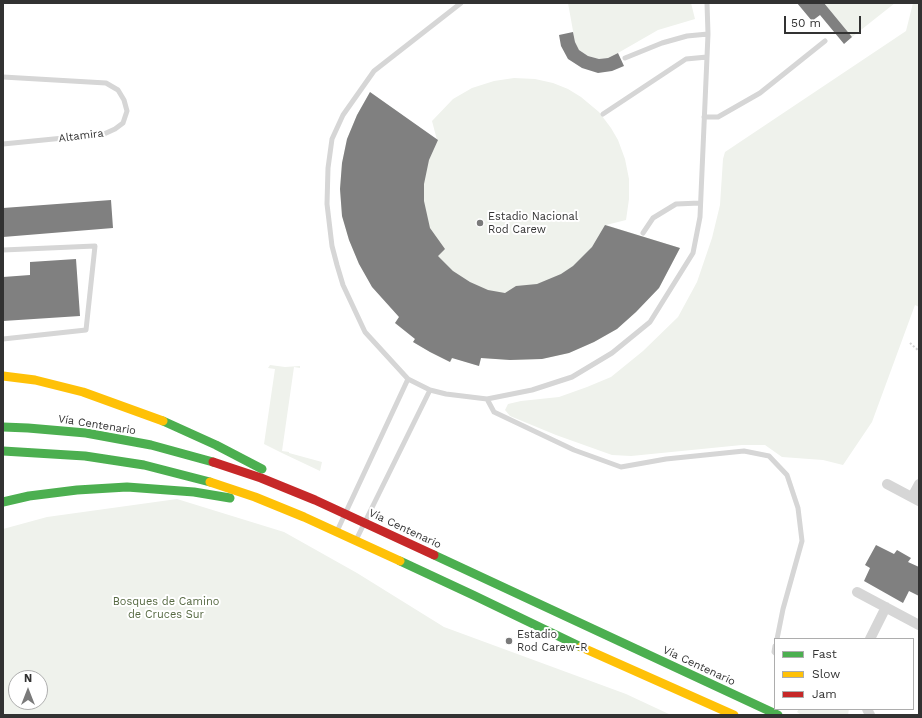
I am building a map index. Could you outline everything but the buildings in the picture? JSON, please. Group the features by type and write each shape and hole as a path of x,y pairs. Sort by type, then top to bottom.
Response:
{"highway":[{"path":"3,376 35,380 76,390 138,411 216,446 272,474 315,500"},
{"name":"Vía Centenario","path":"3,427 86,433 151,445 261,478 315,500 744,700 776,712"},
{"path":"3,451 85,456 144,465 202,479 255,497 355,540 563,639 734,715"},
{"path":"3,502 29,496 76,490 127,487 194,492 252,502 304,517"}],"street":[{"path":"887,484 916,499 919,484"},
{"path":"857,592 919,625"},
{"path":"870,638 886,607"}],"lane":[{"path":"461,3 374,71 343,115 332,139 328,168 326,204 332,246 343,285 365,332 408,379 430,390 446,394 487,399 532,390 572,377 612,353 650,322 693,253 700,217 708,34 707,3"},
{"path":"625,58 662,43 687,36 708,34"},
{"path":"704,116 718,117 760,93 825,41"},
{"path":"603,114 686,59 707,57"},
{"name":"Altamira","path":"3,77 106,83 118,90 124,100 127,111 123,123 104,134 3,144"},
{"path":"644,233 653,218 676,204 700,203"},
{"path":"3,250 95,246 86,330 3,339"},
{"path":"337,532 408,379"},
{"path":"355,540 430,390"},
{"path":"487,399 494,412 574,450 621,467 666,459 744,451 769,456 787,475 798,508 802,541 776,638"}],"path":[{"path":"910,343 919,350"}],"green space":[{"path":"568,3 691,3 695,19 658,30 608,58 599,59 588,56 579,50 575,42"},
{"path":"824,3 895,3 852,37"},
{"path":"913,3 919,3 919,307 915,305 872,422 843,465 823,460 782,457 765,445 742,445 631,456 612,455 556,435 510,416 505,410 508,404 521,401 559,397 611,377 643,351 678,317 697,282 712,238 720,205 723,159 725,152 906,31"},
{"name":"Estadio Nacional Rod Carew","path":"514,78 535,79 553,83 568,89 581,97 599,112 618,140 625,159 629,179 629,199 626,220 606,225 680,248 659,288 617,329 594,342 569,353 542,359 510,360 481,358 479,366 453,358 450,362 413,342 415,338 395,323 399,317 359,264 349,240 342,216 340,189 342,163 347,139 357,115 370,92 437,140 432,121 453,99 472,88 494,81"},
{"path":"270,365 285,367 300,366 300,368 294,367 282,451 322,462 320,471 264,444 275,369 268,368"},
{"name":"Bosques de Camino de Cruces Sur","path":"177,499 284,532 357,573 444,627 626,694 671,715 3,715 3,529 47,517"},
{"path":"798,710 849,710 848,715 801,715 797,712"}],"traffic: fast":[{"path":"163,421 216,445 262,469"},
{"path":"3,427 86,433 151,445 213,462"},
{"path":"3,451 85,456 144,465 210,482"},
{"path":"3,502 29,496 77,490 127,487 194,492 230,498"},
{"path":"434,555 778,715"},
{"path":"400,561 581,647"}],"traffic: slow":[{"path":"3,376 35,380 83,392 163,421"},
{"path":"210,482 255,497 304,517 400,561"},
{"path":"581,647 734,715"}],"traffic: jam":[{"path":"213,462 261,478 315,500 434,555"}],"place":[{"name":"Estadio Nacional Rod Carew","path":"480,223"},
{"name":"Estadio Rod Carew-R","path":"509,641"}]}
